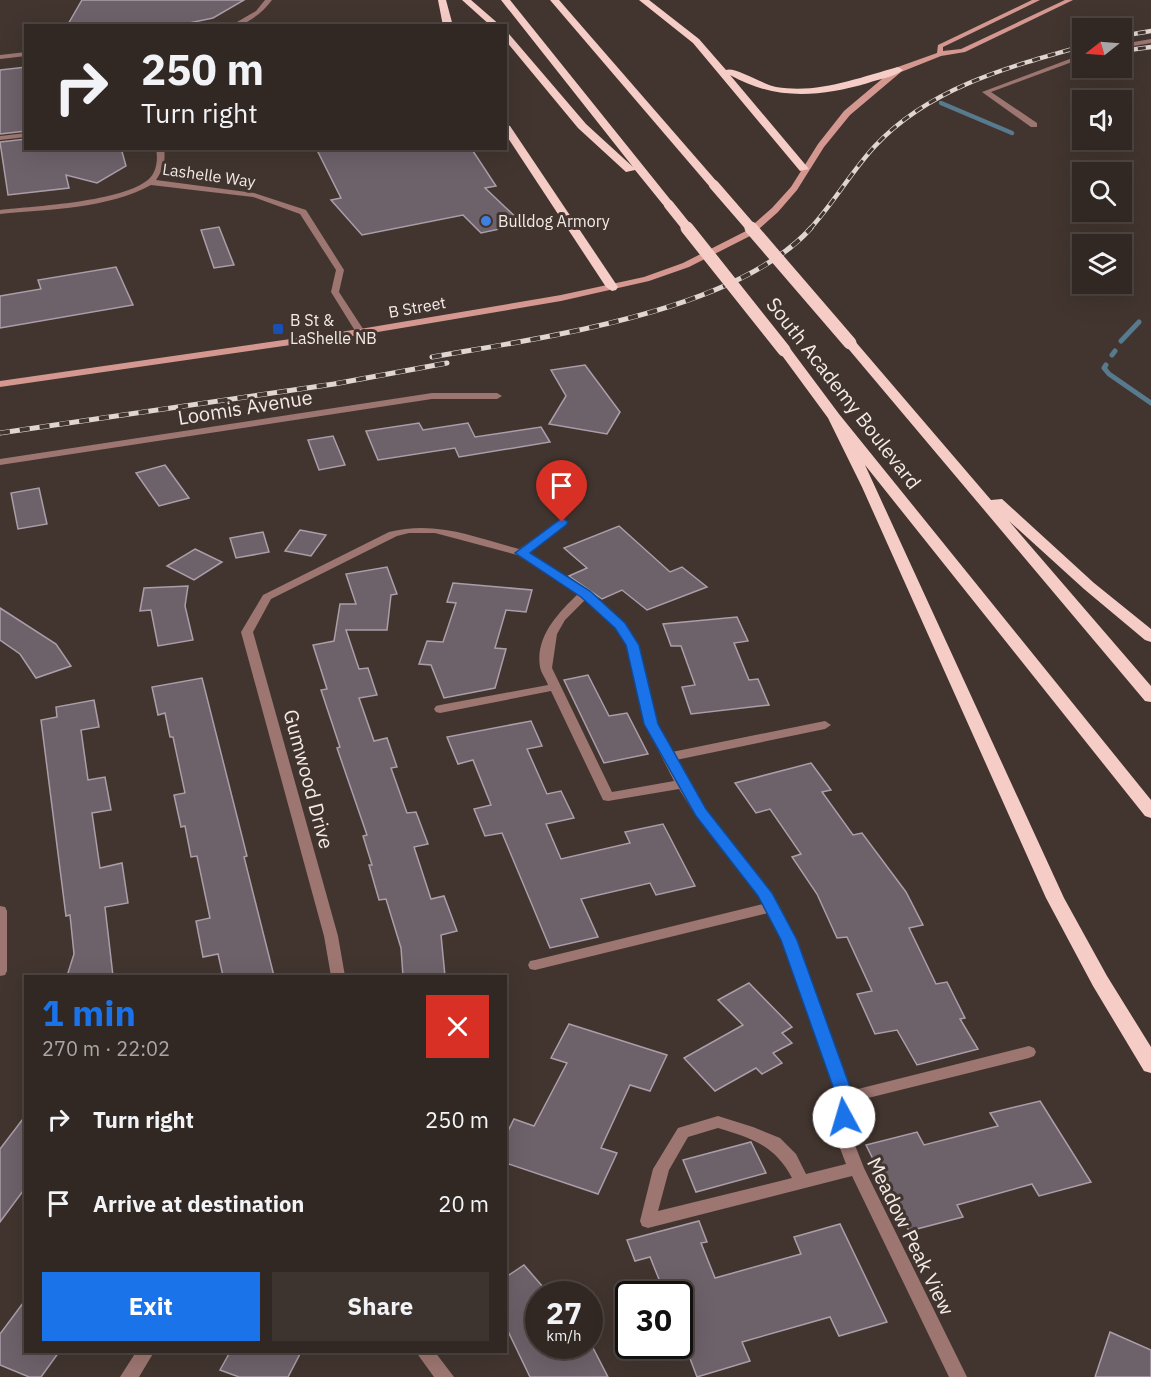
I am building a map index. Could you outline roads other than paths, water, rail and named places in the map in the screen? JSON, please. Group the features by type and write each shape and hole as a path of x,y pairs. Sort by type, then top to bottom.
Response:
{"highway":[{"path":"442,0 448,24"},
{"path":"466,0 495,24"},
{"name":"South Academy Boulevard","path":"505,0 784,350 834,417 1151,813"},
{"name":"South Academy Boulevard","path":"554,0 1151,697"},
{"path":"643,0 672,21 713,60 804,169"},
{"path":"507,37 582,126 669,205"},
{"path":"713,60 748,83 783,92 826,91 898,70"},
{"path":"507,130 612,287"},
{"path":"834,417 869,487 1055,898 1100,981 1151,1065"},
{"path":"943,453 1089,586 1151,637"}],"main road":[{"path":"1037,0 940,46 940,54 963,51 1070,0"},
{"name":"B Street","path":"0,384 360,332 612,287 686,265 749,233 794,188 804,169 847,113 898,70 940,54"}],"street":[{"path":"237,24 258,12 269,0"},
{"path":"1132,44 1151,41"},
{"path":"0,57 24,54"},
{"path":"1034,125 986,92 1072,60"},
{"path":"0,138 24,135"},
{"path":"0,212 86,202 123,193 150,182 159,168 160,150"},
{"name":"Lashelle Way","path":"150,182 254,195 303,212 340,270 334,292 360,332"},
{"name":"Loomis Avenue","path":"0,462 432,396 497,396"},
{"path":"521,553 562,522"},
{"name":"Meadow Peak View","path":"267,597 393,534 409,530 435,530 521,553 585,594 620,625 633,645 651,724 682,784 701,813 773,907 789,940 845,1098 843,1135 856,1168 958,1377"},
{"path":"585,594 557,620 546,646 546,668 608,797 682,784"},
{"name":"Gumwood Drive","path":"267,597 247,632 331,936 338,975"},
{"path":"440,709 555,687"},
{"path":"669,757 825,725"},
{"path":"535,965 773,907"},
{"path":"0,911 0,971"},
{"path":"845,1098 1029,1052"},
{"path":"802,1182 790,1159 774,1143 748,1131 718,1122 683,1132 661,1169 648,1221 791,1185 856,1168"},
{"path":"129,1377 144,1353"},
{"path":"426,1353 445,1377"}],"waterway":[{"path":"941,103 1012,133"},
{"path":"1121,341 1139,322"},
{"path":"1112,355 1115,351"},
{"path":"1106,365 1104,368 1109,374 1151,403"}],"railway":[{"path":"1132,34 1151,31"},
{"path":"1132,50 1151,47"},
{"path":"810,229 875,146 896,126 920,109 971,82 1026,62 1072,49"},
{"path":"432,357 580,330 687,301 735,281 778,257 810,229"},
{"path":"0,433 334,384 447,363"}],"place":[{"name":"Bulldog Armory","path":"486,221"},
{"name":"B St & LaShelle NB","path":"278,329"}]}
